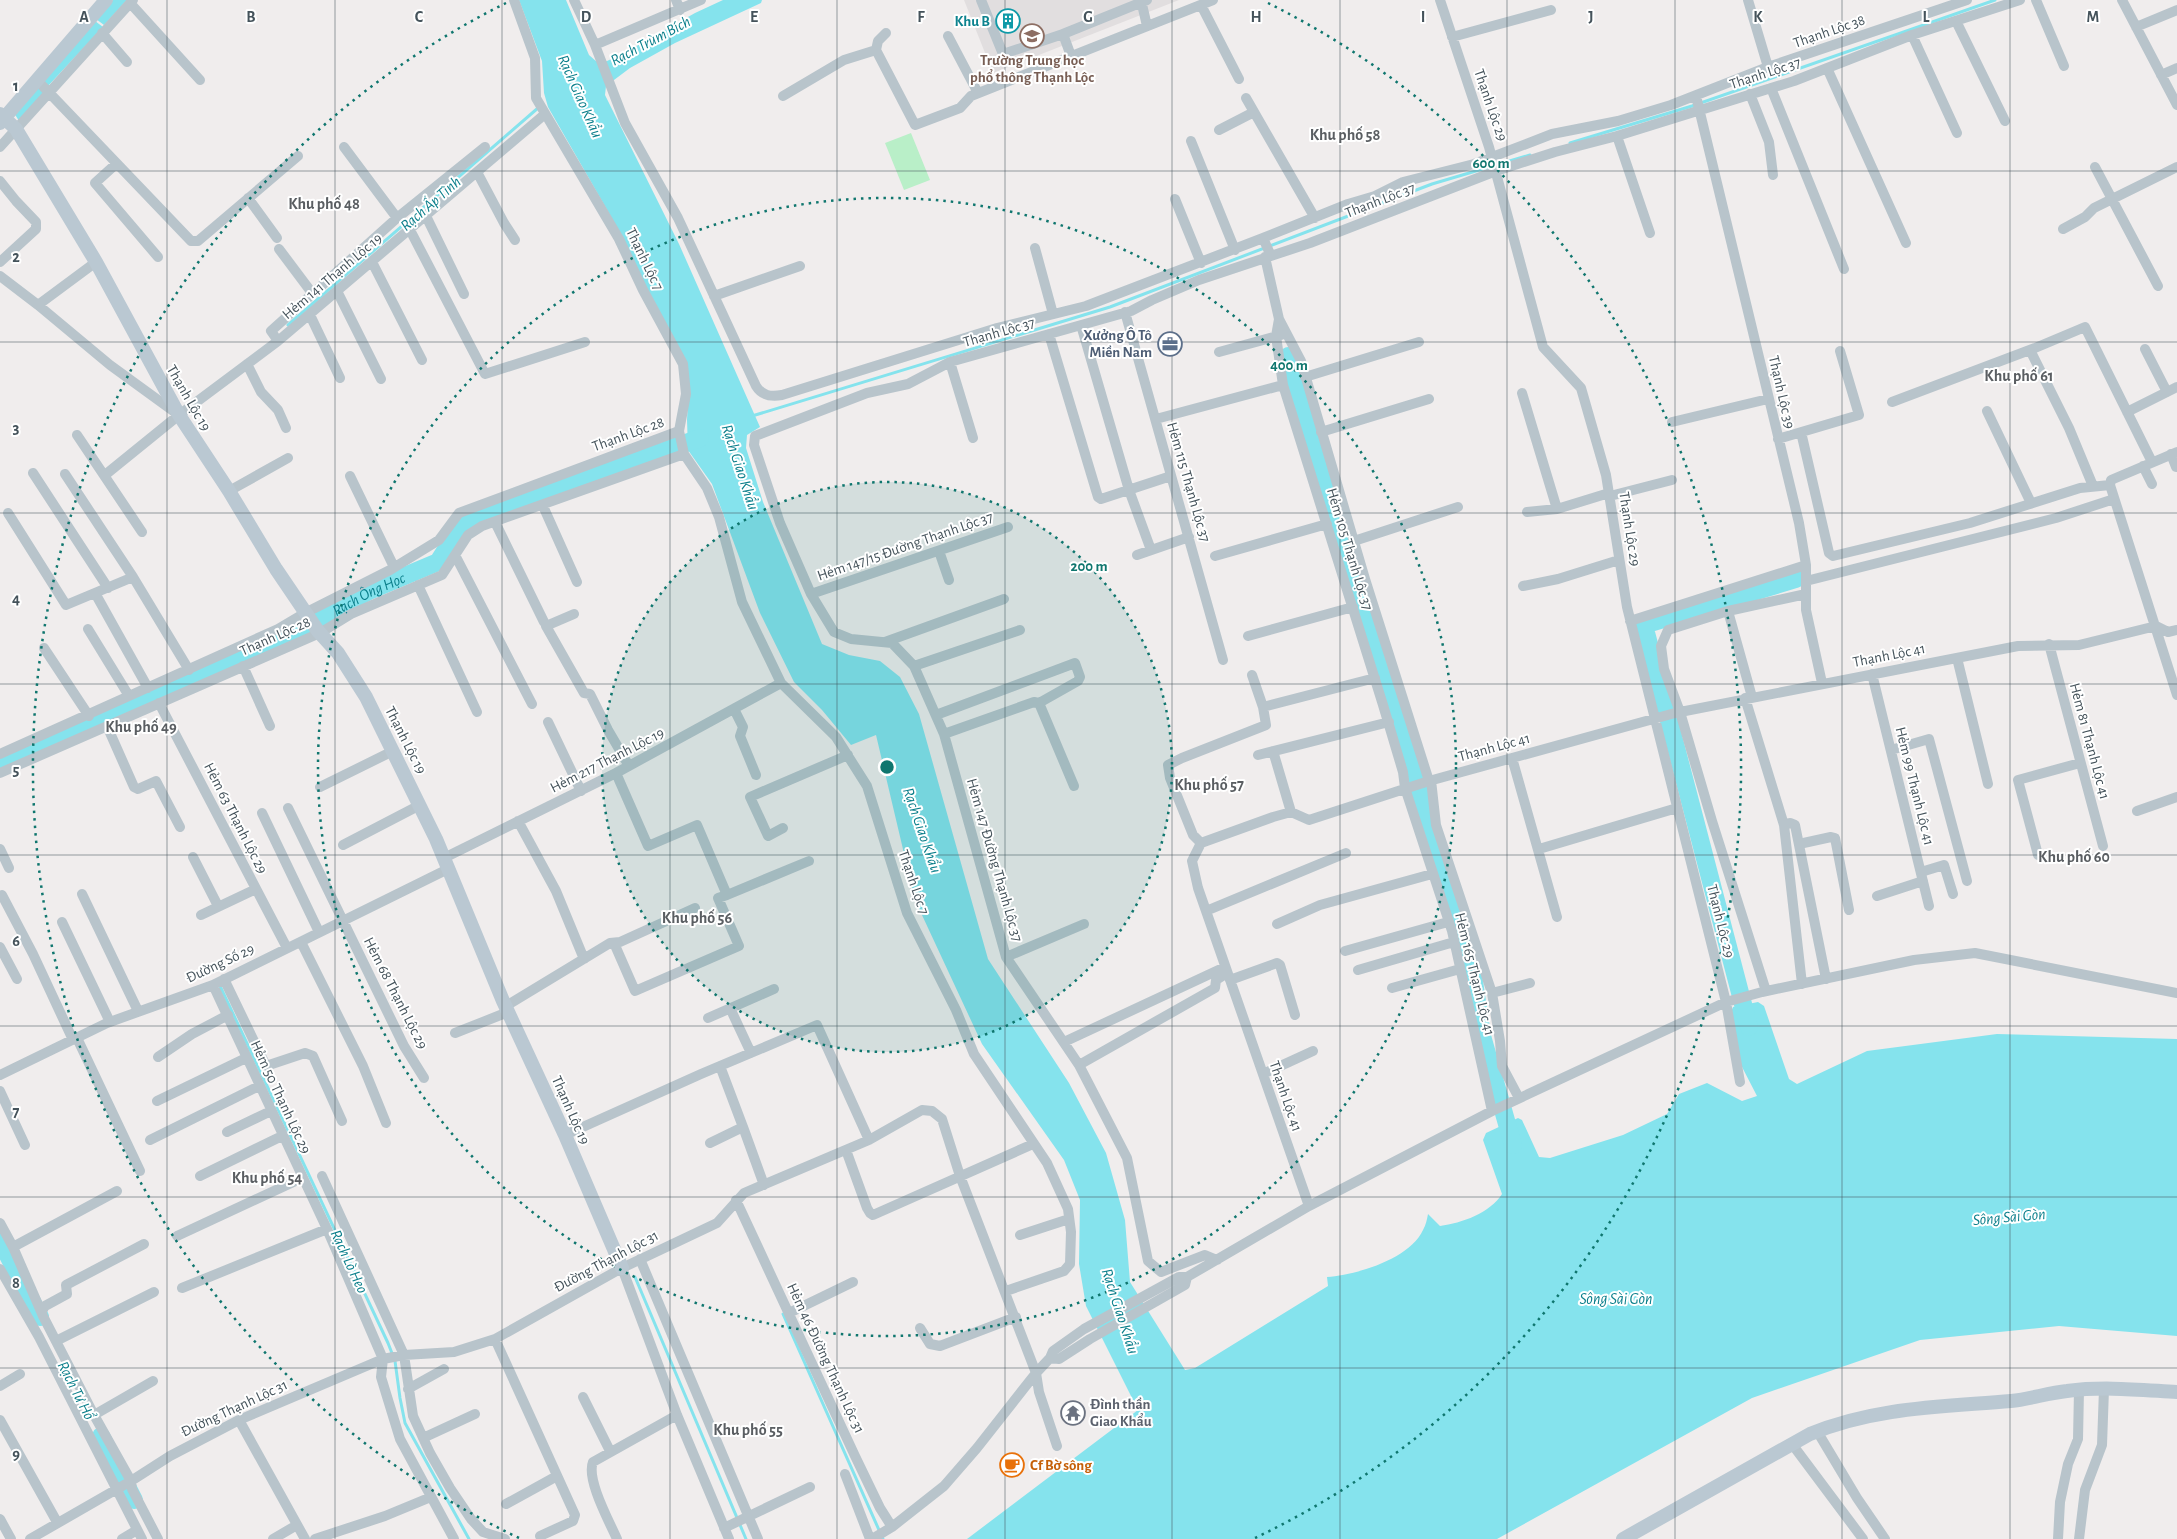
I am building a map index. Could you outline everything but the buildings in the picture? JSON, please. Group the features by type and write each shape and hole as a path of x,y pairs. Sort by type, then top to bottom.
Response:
{"street":[{"path":"1,118 106,0"},
{"path":"514,0 536,58 541,106"},
{"path":"574,0 600,56 625,123 678,218 760,392 774,397 997,328 1086,306 1264,240 1290,226 1375,196 1403,182 1494,164"},
{"path":"595,45 678,5 701,0"},
{"path":"981,0 1004,54 1063,34 1143,1 1148,26"},
{"path":"886,33 878,41 878,54 915,125 960,108 970,96 1213,0"},
{"name":"Thạnh Lộc 29","path":"1440,0 1494,164 1543,347 1580,388 1606,474 1630,621 1726,1002 1740,1082"},
{"path":"1748,0 1768,68"},
{"name":"Thạnh Lộc 38","path":"1494,164 1552,134 1618,121 1696,96 1768,68 1967,0"},
{"name":"Thạnh Lộc 37","path":"756,436 867,393 908,384 950,362 1125,312 1199,280 1356,226 1494,164 1555,152 1617,136 1771,88 1912,35 2020,0"},
{"path":"2036,0 2064,66"},
{"path":"2122,0 2177,105"},
{"path":"0,147 132,1 200,80"},
{"path":"1201,5 1239,79"},
{"path":"1452,37 1551,10"},
{"path":"2136,27 2177,10"},
{"path":"91,16 127,62"},
{"path":"1956,21 2005,121"},
{"path":"1063,34 1071,56"},
{"path":"1912,35 1957,133"},
{"path":"948,36 978,93"},
{"path":"783,96 844,60 878,54"},
{"path":"1828,68 1906,243"},
{"path":"2161,75 2177,68"},
{"path":"36,80 191,241 198,241 298,156"},
{"path":"1771,88 1844,269"},
{"path":"1750,94 1769,142 1773,176"},
{"name":"Thạnh Lộc 39","path":"1696,96 1799,523 1806,565 1806,610 1822,683"},
{"path":"1246,98 1315,218"},
{"name":"Hẻm 141 Thạnh Lộc 19","path":"105,475 178,415 310,315 477,172 541,106"},
{"name":"Thạnh Lộc 7","path":"541,106 619,239 643,290 683,364 686,394 679,431"},
{"path":"1219,130 1254,112"},
{"name":"Thạnh Lộc 19","path":"1,118 16,129 96,262 178,415 229,491 306,615 338,653 366,697 420,805 507,1009 565,1135 622,1268"},
{"path":"1617,136 1650,233"},
{"path":"1191,140 1234,250"},
{"path":"278,341 271,331 397,218 485,146"},
{"path":"344,147 397,218"},
{"path":"116,164 95,182 158,258"},
{"path":"2095,167 2158,286"},
{"path":"2063,229 2085,218 2094,208 2177,167"},
{"path":"477,172 515,240"},
{"path":"0,181 36,222 36,229 0,262"},
{"path":"248,198 277,238"},
{"path":"1175,199 1201,263"},
{"path":"426,216 464,294"},
{"path":"410,230 485,374 585,342"},
{"path":"1264,240 1269,255 1279,319 1300,361 1354,541 1430,780 1436,825 1492,993 1502,1066 1516,1099"},
{"path":"1035,248 1053,314"},
{"path":"279,249 312,294"},
{"path":"38,305 96,262"},
{"path":"372,262 422,360"},
{"path":"714,296 800,266"},
{"path":"0,276 110,365 178,415"},
{"path":"337,291 381,379"},
{"name":"Hẻm 115 Thạnh Lộc 37","path":"1125,312 1223,660"},
{"path":"310,315 340,378"},
{"name":"Hẻm 105 Thạnh Lộc 37","path":"1279,319 1276,336 1283,385 1375,678 1407,787"},
{"path":"1081,324 1129,490 1151,550"},
{"path":"1892,402 2030,350 2085,327 2127,412 2148,464 2152,484"},
{"path":"1219,352 1287,333"},
{"path":"1049,334 1096,493 1101,499 1171,476"},
{"path":"1305,377 1419,342"},
{"path":"2145,349 2167,392"},
{"path":"2030,350 2070,428 2093,486"},
{"path":"1778,439 1859,415 1840,351"},
{"path":"950,362 973,438"},
{"path":"247,364 261,392 278,410 286,428"},
{"path":"1156,420 1283,385"},
{"path":"2127,412 2177,387"},
{"path":"1522,393 1557,509"},
{"path":"1322,432 1429,399"},
{"path":"1672,422 1768,399"},
{"path":"1987,411 2032,503"},
{"path":"679,431 684,454"},
{"name":"Thạnh Lộc 28","path":"0,754 88,716 306,615 439,540 458,513 679,431"},
{"path":"1801,432 1829,553 1833,556 1970,523 2093,486 2110,485"},
{"path":"77,435 142,532"},
{"name":"Hẻm 147 Đường Thạnh Lộc 37","path":"756,436 754,445 780,523 811,594 834,632 851,639 892,643 914,666 944,734 1006,956 1079,1065 1127,1158 1148,1261 1161,1272 1205,1255 1217,1260"},
{"path":"2176,468 2174,453 2111,480 2110,485 2177,695"},
{"name":"Thạnh Lộc 7","path":"684,454 707,488 719,517 742,602 781,683 836,737 867,786 907,913 956,1010 974,1054 1033,1144 1047,1162 1068,1209 1071,1232 1070,1264 1064,1271 1006,1291"},
{"name":"Thạnh Lộc 28","path":"0,773 319,632 351,614 442,575 468,535 482,526 543,506 684,454"},
{"path":"229,491 288,458"},
{"path":"33,473 108,588"},
{"path":"66,474 133,577 189,670"},
{"path":"350,476 394,567"},
{"path":"1527,512 1557,509 1609,494 1672,480"},
{"path":"1806,580 2056,518 2114,499"},
{"path":"543,506 577,582"},
{"path":"1354,541 1458,507"},
{"path":"8,513 66,605 133,577"},
{"path":"495,522 544,622"},
{"path":"1215,556 1327,524"},
{"name":"Hẻm 147/15 Đường Thạnh Lộc 37","path":"811,594 1008,527"},
{"path":"1137,555 1189,537"},
{"path":"939,551 949,580"},
{"path":"454,555 532,704"},
{"path":"1523,586 1558,579 1620,560"},
{"path":"1630,621 1806,565"},
{"path":"418,585 477,712"},
{"path":"94,593 148,688"},
{"path":"1764,992 1664,669 1661,646 1668,630 1728,611 1806,594"},
{"path":"884,642 1004,599"},
{"path":"1248,636 1353,607"},
{"path":"1728,611 1748,697 1784,825 1802,984"},
{"path":"574,614 546,626 584,693 590,694 629,766"},
{"name":"Thạnh Lộc 41","path":"1309,1206 1198,888 1192,861 1201,843 1273,816 1291,812 1309,820 1430,780 1678,712 2018,646 2079,645 2156,626 2168,632 2177,630"},
{"path":"88,629 129,696"},
{"path":"914,666 1020,630"},
{"name":"Hẻm 81 Thạnh Lộc 41","path":"2049,644 2103,846"},
{"path":"44,648 88,716"},
{"path":"1957,658 1988,784"},
{"path":"936,715 1075,663 1080,677 1078,681 1039,703 1034,702 944,734"},
{"path":"243,666 270,726"},
{"name":"Hẻm 99 Thạnh Lộc 41","path":"1872,674 1929,906"},
{"path":"1201,843 1193,835 1170,778 1168,765 1266,725 1263,707 1252,675"},
{"path":"1263,707 1375,678"},
{"name":"Hẻm 217 Thạnh Lộc 19","path":"446,863 518,821 616,774 735,711 781,683"},
{"name":"Hẻm 63 Thạnh Lộc 29","path":"159,702 287,948"},
{"path":"1039,703 1074,786"},
{"path":"735,711 743,727 740,736 756,775"},
{"path":"548,722 581,791"},
{"path":"1258,755 1388,722"},
{"path":"106,726 134,787 138,789 156,781 180,827"},
{"path":"1891,750 1929,740 1967,881"},
{"path":"320,787 393,751"},
{"path":"1273,751 1291,812"},
{"path":"783,828 768,836 750,797 848,755"},
{"path":"1512,758 1557,918"},
{"path":"2038,855 2018,780 2080,763"},
{"path":"616,774 648,846 697,825 726,895"},
{"name":"Hẻm 165 Thạnh Lộc 41","path":"1407,787 1454,942 1492,1110"},
{"path":"2137,811 2177,797"},
{"path":"343,845 420,805"},
{"name":"Hẻm 68 Thạnh Lộc 29","path":"288,808 404,1046 424,1078"},
{"path":"1539,849 1677,808"},
{"path":"262,813 319,932"},
{"path":"518,821 556,891 584,959"},
{"path":"1784,825 1790,823 1795,825 1826,979"},
{"path":"1799,844 1831,837 1835,838 1849,910"},
{"path":"0,848 9,868"},
{"path":"1206,911 1346,853"},
{"path":"193,856 218,906"},
{"path":"614,943 636,991 739,946 718,898 809,861"},
{"name":"Đường Số 29","path":"0,1075 110,1022 213,985 301,942 446,863"},
{"path":"1877,896 1922,877 1944,864 1953,894"},
{"path":"1277,924 1320,905 1432,874"},
{"path":"201,915 256,889"},
{"path":"82,894 138,1011"},
{"path":"2,895 140,1171"},
{"path":"455,1033 507,1009 584,959 614,943 695,908"},
{"path":"62,922 110,1022"},
{"path":"1345,951 1448,922"},
{"path":"1006,956 1084,924"},
{"path":"301,942 363,1066 386,1123"},
{"path":"1358,970 1454,942"},
{"path":"0,947 17,979"},
{"path":"845,1474 861,1521 872,1538 889,1529 944,1486 977,1448 1036,1372 1050,1358 1053,1351 1084,1329 1179,1276 1187,1277 1309,1206 1492,1110 1726,1002 1914,960 1975,953 2177,993"},
{"path":"1064,1042 1228,973 1277,963 1280,965 1295,1015"},
{"path":"1392,988 1460,969"},
{"path":"1079,1065 1215,988 1216,980 1228,973"},
{"path":"224,979 266,1066 310,1053 314,1056 342,1121"},
{"path":"1492,993 1530,982"},
{"name":"Hẻm 50 Thạnh Lộc 29","path":"213,985 327,1229 385,1359"},
{"path":"708,1018 774,989"},
{"path":"730,1008 750,1053"},
{"path":"158,1057 192,1034 228,1015"},
{"path":"565,1135 817,1025 869,1140"},
{"path":"1263,1074 1313,1052"},
{"path":"157,1101 246,1058"},
{"path":"720,1066 764,1185"},
{"path":"150,1140 259,1086"},
{"path":"0,1092 26,1144"},
{"name":"Đường Thạnh Lộc 31","path":"30,1539 130,1482 170,1456 239,1420 385,1359 402,1355 454,1352 495,1339 622,1268 717,1223 744,1193 869,1140 922,1110 932,1111 942,1119 960,1176 1036,1372 1040,1392 1057,1446"},
{"path":"227,1132 271,1111"},
{"path":"710,1143 743,1127"},
{"path":"200,1176 282,1136"},
{"path":"846,1150 867,1208 873,1215 1033,1144"},
{"path":"322,1176 402,1355 413,1416 423,1438 450,1488 471,1519 483,1532 505,1539"},
{"path":"177,1236 302,1178"},
{"path":"13,1247 117,1191"},
{"name":"Hẻm 46 Đường Thạnh Lộc 31","path":"736,1200 889,1529"},
{"path":"1020,1235 1069,1218"},
{"path":"0,1223 56,1341 158,1539"},
{"path":"182,1288 327,1229"},
{"path":"42,1310 45,1306 67,1294 66,1285 144,1244"},
{"path":"640,1259 746,1517 758,1539"},
{"path":"0,1268 39,1336 139,1534 122,1539"},
{"path":"622,1268 677,1415 728,1526 728,1539"},
{"path":"1050,1358 1059,1359 1090,1339 1185,1285 1187,1277"},
{"path":"789,1313 853,1282"},
{"path":"56,1341 154,1292"},
{"path":"920,1328 930,1344 940,1346 1016,1317"},
{"path":"495,1339 575,1515 573,1521 540,1536"},
{"path":"385,1359 380,1377 400,1439 454,1539"},
{"path":"408,1389 444,1369"},
{"path":"0,1386 20,1374"},
{"path":"94,1415 153,1381"},
{"path":"2079,1539 2085,1490 2102,1445 2104,1389"},
{"path":"1626,1538 1792,1444 1840,1422 1896,1410 2014,1401 2079,1390 2104,1389 2177,1392"},
{"path":"2058,1539 2060,1502 2068,1464 2078,1440 2079,1390"},
{"path":"583,1397 610,1451"},
{"path":"423,1438 475,1414"},
{"path":"617,1539 594,1485 591,1468 593,1462 677,1415"},
{"path":"0,1420 57,1522"},
{"path":"239,1420 305,1539"},
{"path":"1817,1431 1885,1539"},
{"path":"1792,1444 1863,1539"},
{"path":"506,1504 558,1476"},
{"path":"728,1526 810,1487"},
{"path":"315,1539 385,1516 432,1497"},
{"path":"0,1519 11,1539"},
{"path":"273,1539 297,1525"}],"shaded area":[{"name":"Trường Trung học phổ thông Thạnh Lộc","path":"964,0 1179,0 993,73"}],"green space":[{"path":"911,133 930,180 904,190 885,143"}],"water":[{"path":"113,0 127,0 104,25 96,19"},
{"name":"Sông Sài Gòn","path":"519,0 566,0 589,55 597,62 607,61 626,52 695,13 723,0 762,0 761,3 675,43 630,68 606,86 605,95 679,244 760,427 747,435 746,448 763,502 822,644 849,655 880,661 900,677 919,714 988,959 1069,1083 1106,1153 1125,1220 1130,1282 1185,1370 1195,1368 1328,1286 1327,1277 1367,1269 1395,1257 1416,1240 1424,1228 1428,1214 1440,1226 1466,1220 1490,1207 1502,1194 1483,1140 1486,1133 1518,1118 1522,1120 1539,1157 1550,1158 1623,1135 1667,1114 1679,1094 1707,1083 1742,1101 1757,1096 1741,1065 1730,1014 1733,1007 1758,1002 1764,1006 1789,1079 1797,1084 1867,1051 1997,1034 2177,1039 2177,1336 2059,1326 1920,1340 1752,1398 1497,1539 967,1539 1138,1410 1086,1306 1079,1264 1080,1200 1064,1160 982,1044 915,900 876,735 851,745 822,710 794,682 760,613 712,484 688,450 689,381 674,342 610,215 548,107 544,93 542,61"},
{"path":"95,21 103,27 48,86 42,80"},
{"path":"38,85 44,92 19,121 14,113"}],"waterway":[{"path":"1570,143 1692,106 1995,0"},
{"name":"Rạch Ấp Tình","path":"288,325 538,108"},
{"path":"752,416 1110,307 1432,184 1530,155"},
{"path":"1288,356 1445,874 1474,981 1482,1036 1513,1145"},
{"name":"Rạch Ông Học","path":"0,761 302,629 369,591 438,562 463,523 700,438"},
{"path":"1749,1027 1644,625 1796,579"},
{"name":"Rạch Lò Heo","path":"220,986 388,1343 395,1361 405,1423 469,1539"},
{"name":"Rạch Tư Hổ","path":"0,1240 40,1317"},
{"path":"635,1277 746,1539"},
{"path":"783,1314 883,1539"},
{"name":"Rạch Tư Hổ","path":"101,1436 134,1500"}],"place":[{"name":"Khu B","path":"1008,21"},
{"name":"Trường Trung học phổ thông Thạnh Lộc","path":"1032,36"},
{"name":"Xưởng Ô Tô Miền Nam","path":"1170,344"},
{"name":"Đình thần Giao Khẩu","path":"1073,1413"},
{"name":"Cf Bờ sông","path":"1012,1465"}],"district":[{"name":"Khu phố 58","path":"1345,134"},
{"name":"Khu phố 48","path":"324,203"},
{"name":"Khu phố 61","path":"2019,375"},
{"name":"Khu phố 49","path":"141,726"},
{"name":"Khu phố 57","path":"1209,784"},
{"name":"Khu phố 60","path":"2074,856"},
{"name":"Khu phố 56","path":"697,917"},
{"name":"Khu phố 54","path":"267,1177"},
{"name":"Khu phố 55","path":"748,1429"}],"water label":[{"name":"Rạch Trùm Bích","path":"650,40"},
{"name":"Rạch Giao Khẩu","path":"581,96"},
{"name":"Rạch Giao Khẩu","path":"741,467"},
{"name":"Rạch Giao Khẩu","path":"923,830"},
{"name":"Rạch Giao Khẩu","path":"1121,1311"}]}
